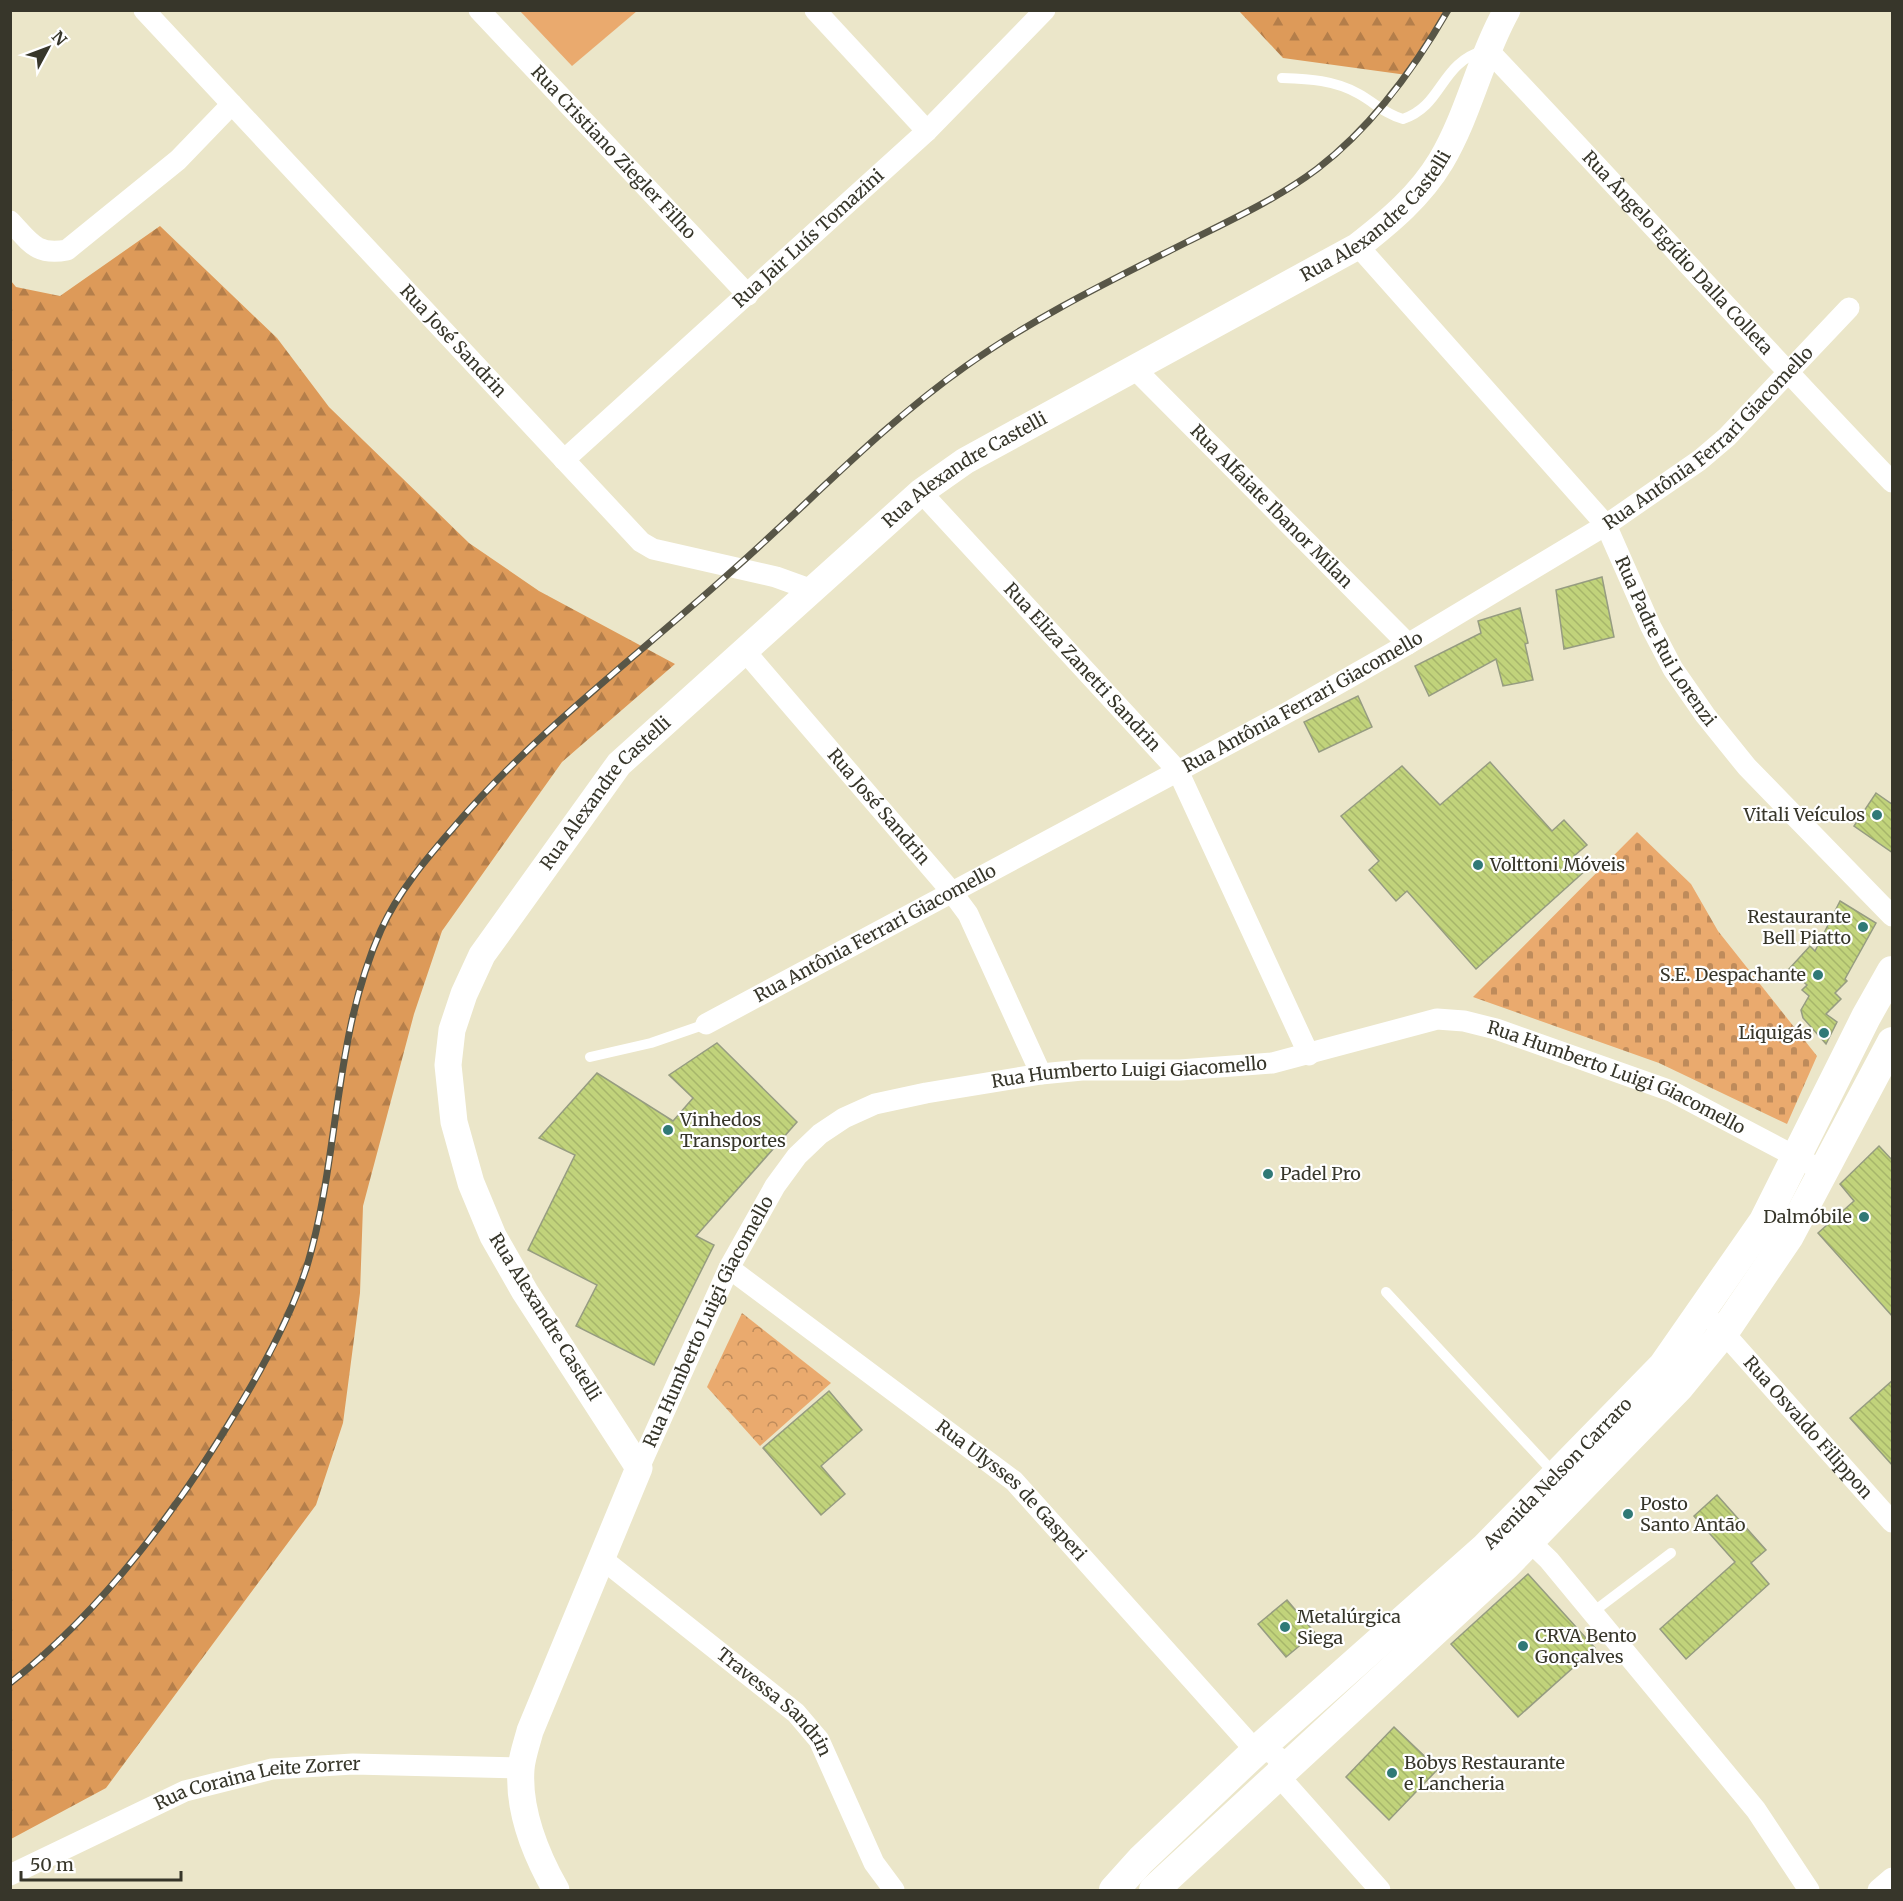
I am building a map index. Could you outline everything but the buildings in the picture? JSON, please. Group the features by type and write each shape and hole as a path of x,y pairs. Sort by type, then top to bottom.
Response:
{"main road":[{"name":"Avenida Nelson Carraro","path":"1154,1890 1278,1775 1610,1440 1703,1311 1764,1221 1797,1158 1819,1109 1893,970"},
{"name":"Avenida Nelson Carraro","path":"1520,1532 1556,1476 1610,1440 1679,1387 1724,1332 1790,1236 1893,1042"},
{"path":"1764,1221 1790,1236"},
{"name":"Avenida Nelson Carraro","path":"1114,1890 1140,1860 1256,1751 1495,1557"}],"street":[{"name":"Rua José Sandrin","path":"144,10 641,542 653,549 766,574 812,590"},
{"name":"Rua Cristiano Ziegler Filho","path":"479,10 748,295"},
{"path":"815,10 927,130"},
{"name":"Rua Jair Luís Tomazini","path":"564,460 927,130 1045,10"},
{"name":"Rua Alexandre Castelli","path":"639,1468 525,1292 493,1236 471,1183 454,1122 448,1065 452,1030 464,994 482,955 619,764 743,649 921,492 965,461 1358,246 1398,214 1424,185 1441,160 1487,49 1507,10"},
{"name":"Rua Ângelo Egídio Dalla Colleta","path":"1487,49 1610,178 1787,372 1893,482"},
{"path":"10,221 35,248 51,253 67,250 178,160 232,105"},
{"name":"Rua Padre Rui Lorenzi","path":"1358,246 1606,525 1651,627 1673,669 1705,715 1747,767 1893,916"},
{"name":"Rua Antônia Ferrari Giacomello","path":"705,1023 1178,771 1408,644 1606,525 1700,460 1727,437 1849,308"},
{"name":"Rua Alfaiate Ibanor Milan","path":"1134,368 1408,644"},
{"name":"Rua Eliza Zanetti Sandrin","path":"921,492 1178,771 1309,1055"},
{"name":"Rua José Sandrin","path":"743,649 951,891 968,914 1041,1074"},
{"name":"Rua Humberto Luigi Giacomello","path":"639,1468 729,1268 775,1186 791,1164 820,1134 844,1118 874,1104 1041,1074 1082,1070 1180,1070 1272,1063 1309,1055 1414,1023 1437,1019 1464,1021 1496,1029 1671,1091 1825,1172"},
{"name":"Rua Ulysses de Gasperi","path":"729,1268 1014,1481 1256,1751 1270,1752 1279,1758 1278,1775 1380,1890"},
{"name":"Rua Osvaldo Filippon","path":"1703,1311 1893,1522"},
{"path":"556,1890 541,1865 524,1811 521,1768 530,1731 639,1468"},
{"path":"1520,1532 1593,1612 1756,1810 1809,1890"},
{"name":"Travessa Sandrin","path":"601,1558 796,1713 819,1740 874,1863 894,1890"},
{"name":"Rua Coraina Leite Zorrer","path":"10,1875 185,1791 272,1769 353,1764 521,1768"},
{"path":"1878,1890 1893,1878"}],"lane":[{"path":"1282,78 1315,79 1341,85 1389,115 1404,119 1424,109 1463,58 1487,49"},
{"path":"590,1057 651,1043 705,1023"},
{"path":"1386,1292 1556,1476"},
{"path":"1593,1612 1671,1552"}],"green space":[{"path":"520,11 637,11 572,66"},
{"path":"1239,11 1447,11 1407,75 1283,58"},
{"path":"160,226 277,338 329,407 469,543 539,591 675,664 562,762 442,931 414,1014 363,1206 360,1293 343,1423 316,1505 106,1788 11,1839 11,281 16,287 60,296"},
{"path":"1637,832 1691,884 1718,931 1817,1056 1787,1124 1659,1063 1473,997"},
{"path":"742,1313 831,1383 760,1446 707,1387"}],"railway":[{"path":"10,1683 77,1623 139,1552 195,1477 270,1352 301,1284 318,1224 345,1054 365,971 381,930 396,902 444,839 485,792 553,726 698,601 905,413 935,389 992,348 1046,315 1270,199 1302,180 1337,153 1374,116 1390,96 1421,54 1448,10"}],"place":[{"name":"Vitali Veículos","path":"1877,815"},
{"name":"Volttoni Móveis","path":"1478,865"},
{"name":"Restaurante Bell Piatto","path":"1863,927"},
{"name":"S.E. Despachante","path":"1818,975"},
{"name":"Liquigás","path":"1824,1033"},
{"name":"Vinhedos Transportes","path":"668,1130"},
{"name":"Padel Pro","path":"1268,1174"},
{"name":"Dalmóbile","path":"1864,1217"},
{"name":"Posto Santo Antão","path":"1628,1514"},
{"name":"Metalúrgica Siega","path":"1285,1627"},
{"name":"CRVA Bento Gonçalves","path":"1523,1646"},
{"name":"Bobys Restaurante e Lancheria","path":"1392,1773"}]}
